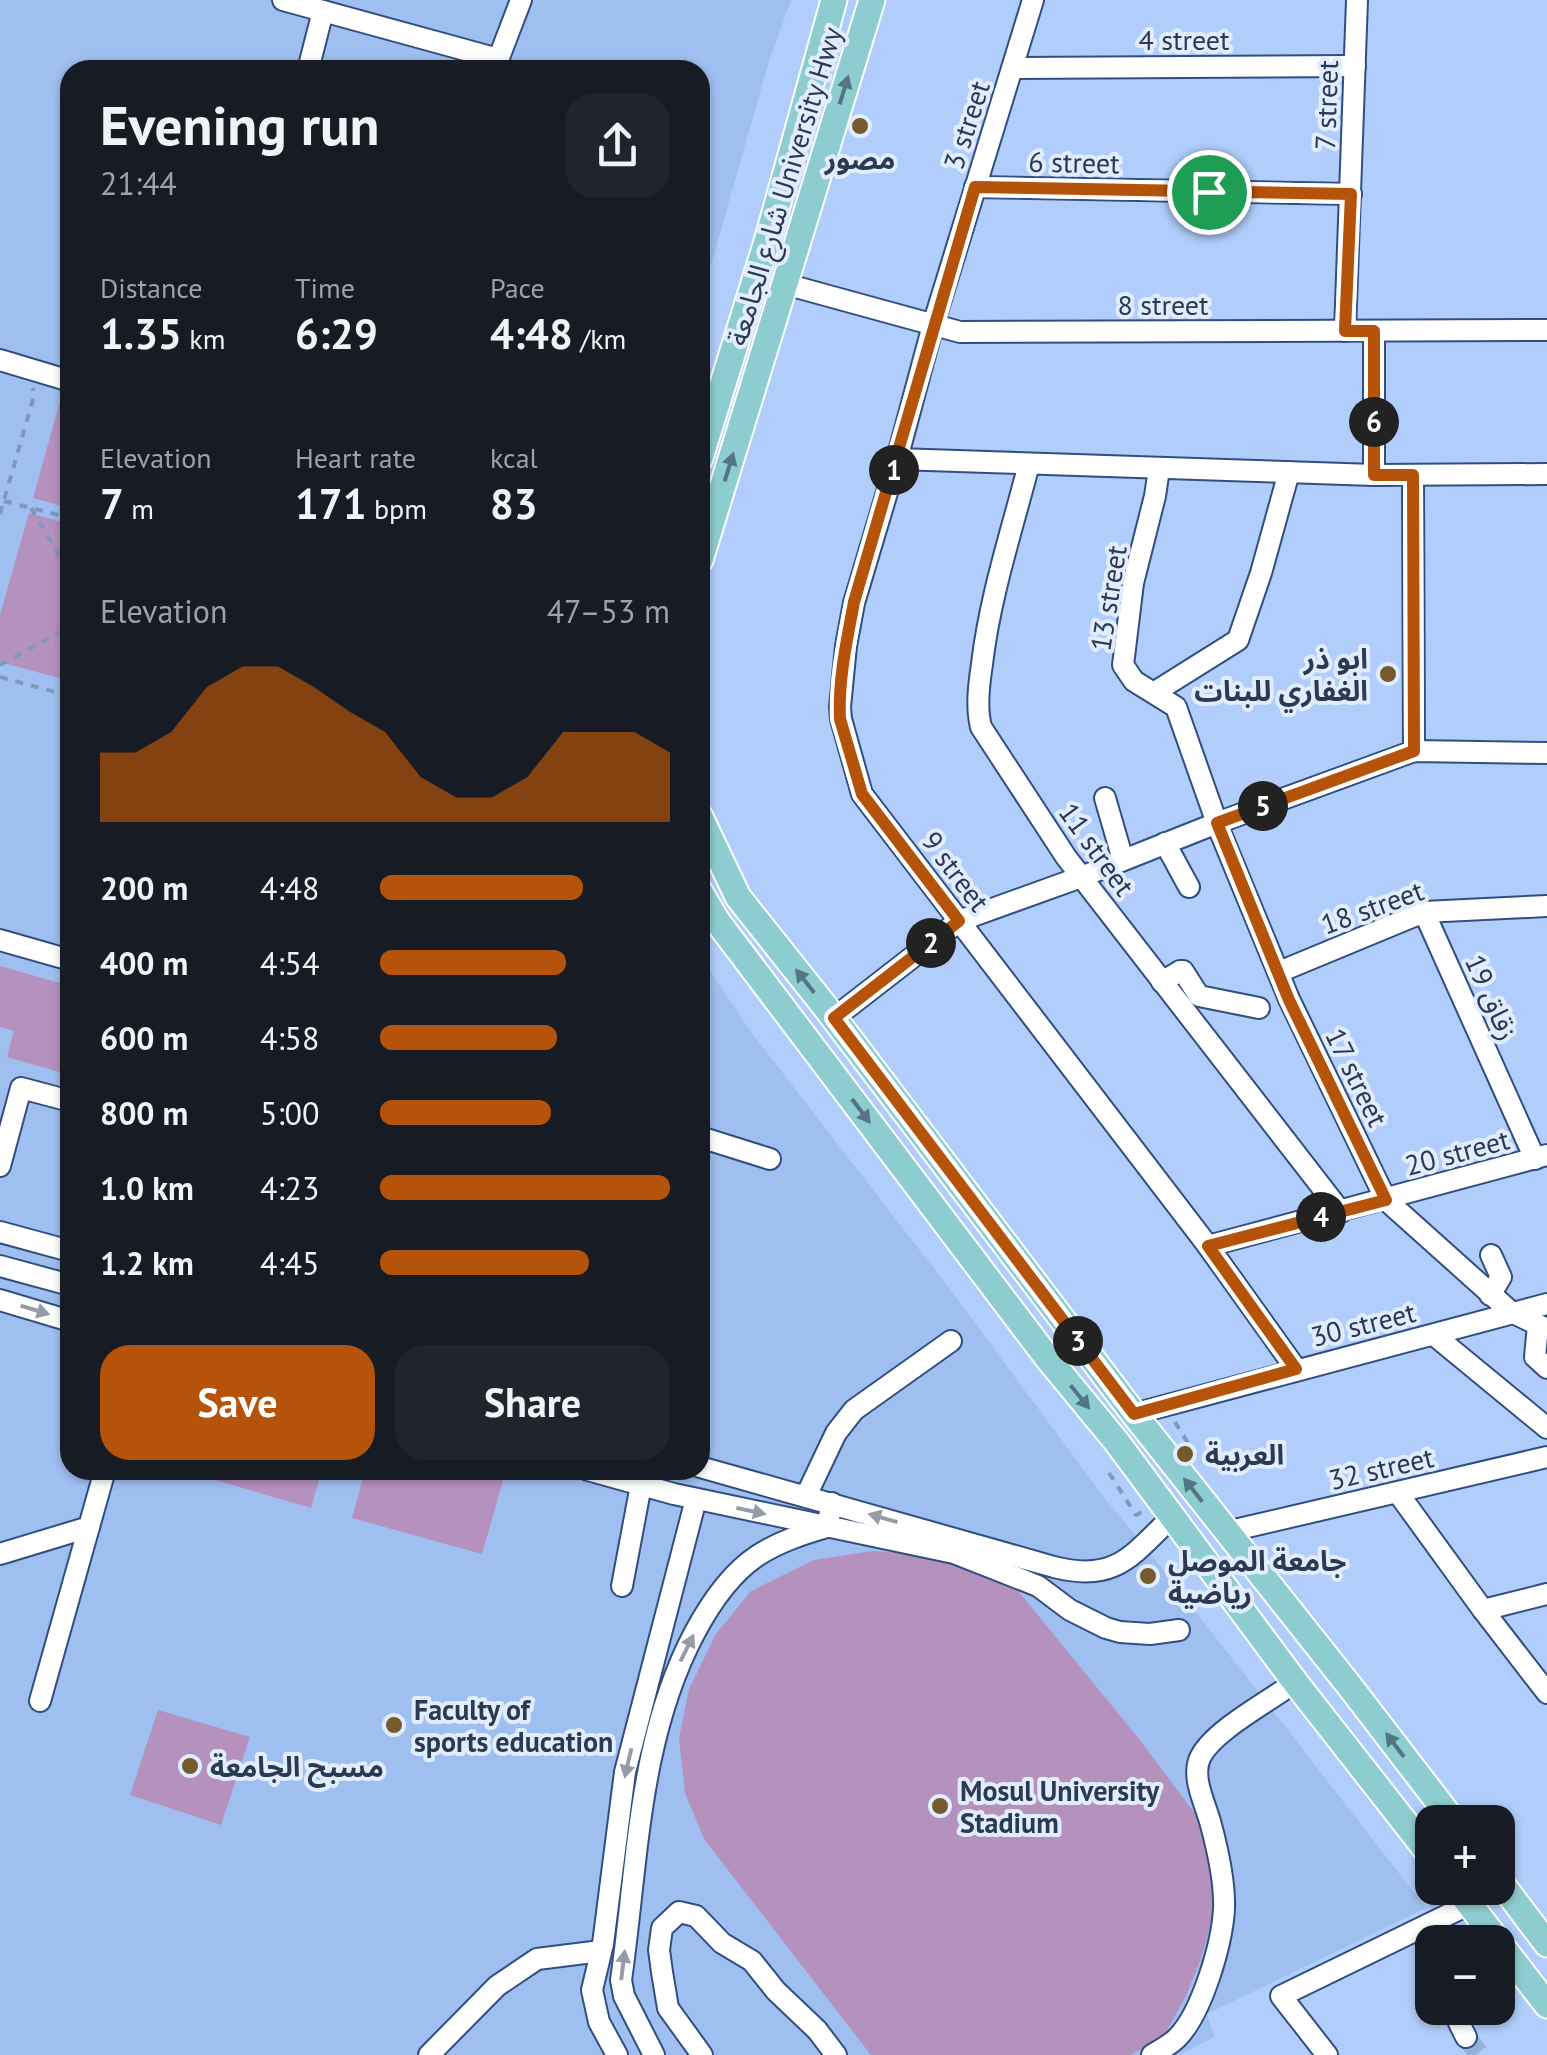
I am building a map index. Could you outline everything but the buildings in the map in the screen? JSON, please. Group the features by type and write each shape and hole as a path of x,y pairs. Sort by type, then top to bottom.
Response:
{"main road":[{"name":"شارع الجامعة University Hwy","path":"710,426 768,238 834,0"},
{"name":"شارع الجامعة University Hwy","path":"710,528 872,0"},
{"path":"710,839 738,897 1134,1414 1441,1805"},
{"path":"710,909 1046,1356 1116,1441 1415,1835"},
{"path":"1046,1356 1074,1336"},
{"path":"1515,1902 1547,1944"},
{"path":"1515,1968 1547,2004"}],"street":[{"path":"283,0 483,60"},
{"path":"498,60 521,0"},
{"name":"3 street","path":"933,325 1034,0"},
{"name":"7 street","path":"1345,331 1357,0"},
{"path":"311,60 323,11"},
{"name":"4 street","path":"1014,68 1355,66"},
{"name":"6 street","path":"975,187 1351,194"},
{"name":"8 street","path":"785,284 960,332 1547,330"},
{"name":"9 street","path":"933,325 898,459 854,602 846,646 840,719 862,794 1208,1246 1296,1369"},
{"path":"1374,331 1374,475"},
{"path":"0,360 60,378"},
{"path":"898,459 1374,475 1547,474"},
{"name":"11 street","path":"1029,464 986,626 980,721 1066,858 1340,1212"},
{"name":"13 street","path":"1159,469 1133,583 1123,665 1134,681 1176,707 1217,823"},
{"path":"1154,692 1238,640 1289,472"},
{"path":"1413,475 1414,751"},
{"path":"834,1018 959,921 1217,823 1414,751 1547,753"},
{"path":"1104,798 1123,860"},
{"name":"17 street","path":"1217,823 1289,1000 1386,1200 1490,1295 1511,1312 1542,1327"},
{"path":"1165,843 1189,887"},
{"name":"18 street","path":"1279,972 1424,912 1547,906"},
{"name":"زقاق 19","path":"1424,912 1541,1157"},
{"path":"0,940 60,957"},
{"path":"1162,982 1180,970 1199,996 1259,1008"},
{"path":"0,1166 21,1088 60,1099"},
{"path":"710,1140 770,1159"},
{"name":"20 street","path":"1208,1246 1541,1157"},
{"path":"0,1232 60,1248"},
{"path":"1490,1295 1501,1277 1491,1256"},
{"path":"0,1266 60,1282"},
{"path":"0,1300 60,1318"},
{"name":"30 street","path":"1134,1414 1547,1304"},
{"path":"1542,1327 1534,1357 1547,1368"},
{"path":"1434,1335 1547,1428"},
{"path":"806,1496 836,1433 854,1410 951,1341"},
{"name":"32 street","path":"1226,1532 1547,1457"},
{"path":"710,1470 1080,1572 1125,1562 1172,1516"},
{"path":"40,1701 102,1480"},
{"path":"626,1480 696,1499 954,1554 1038,1586 1070,1610 1106,1628 1135,1634 1179,1630"},
{"path":"622,1586 641,1484"},
{"path":"1398,1493 1547,1693"},
{"path":"617,2055 599,2022 592,1990 601,1951 625,1772 696,1499"},
{"path":"827,1527 832,1503"},
{"path":"654,2055 624,1996 621,1980 648,1766 664,1703 687,1646 717,1595 755,1557 827,1527"},
{"path":"0,1554 89,1528"},
{"path":"1038,1586 1044,1564"},
{"path":"1482,1610 1547,1594"},
{"path":"1152,2055 1178,2036 1191,2018 1219,1941 1224,1908 1222,1884 1197,1772 1198,1761 1220,1733 1295,1682"},
{"path":"1327,2055 1282,1996 1447,1905"},
{"path":"702,2055 668,2008 662,1972 662,1928 679,1912 696,1916 722,1942 752,1961 836,2055"},
{"path":"429,2055 497,1986 537,1959 601,1951"},
{"path":"1459,2025 1466,2037"}],"path":[{"path":"0,514 34,396 28,382"},
{"path":"4,502 60,515"},
{"path":"31,508 60,557"},
{"path":"0,665 60,632"},
{"path":"0,677 60,693"},
{"path":"1175,1422 1201,1463"},
{"path":"1110,1472 1136,1515 1142,1512"}],"shaded area":[{"path":"0,0 791,0 769,61 710,269 710,60 60,60 60,1480 710,1480 710,971 751,1032 949,1288 1103,1496 1415,1894 1415,1905 1426,1908 1207,2014 1214,2037 1179,2055 0,2055"},
{"path":"60,401 60,505 33,498"},
{"path":"29,513 60,521 60,678 0,662 0,615"},
{"path":"0,966 60,983 60,1072 7,1057 14,1031 0,1027"},
{"path":"215,1480 319,1480 311,1508"},
{"path":"362,1480 503,1480 482,1554 352,1518"},
{"name":"Mosul University Stadium","path":"873,1551 926,1554 982,1571 1019,1592 1199,1819 1213,1872 1214,1911 1201,1959 1162,2039 1130,2055 871,2055 704,1839 685,1793 679,1738 689,1689 716,1634 751,1591 814,1560"},
{"name":"مسبح الجامعة","path":"158,1710 250,1737 221,1825 130,1795"}],"tunnel":[{"path":"1466,2037 1480,2055"}],"place":[{"name":"مصور","path":"860,126"},
{"name":"ابو ذر الغفاري للبنات","path":"1388,674"},
{"name":"العربية","path":"1185,1454"},
{"name":"جامعة الموصل رياضية","path":"1148,1576"},
{"name":"Faculty of sports education","path":"394,1725"},
{"name":"مسبح الجامعة","path":"190,1766"},
{"name":"Mosul University Stadium","path":"940,1806"}],"route":[{"path":"975,187 1209,192 1351,194 1345,331 1374,331 1374,475 1413,475 1414,751 1217,823 1289,1000 1386,1200 1208,1246 1296,1369 1134,1414 834,1018 959,921 862,794 840,707 854,602 975,187"}]}
